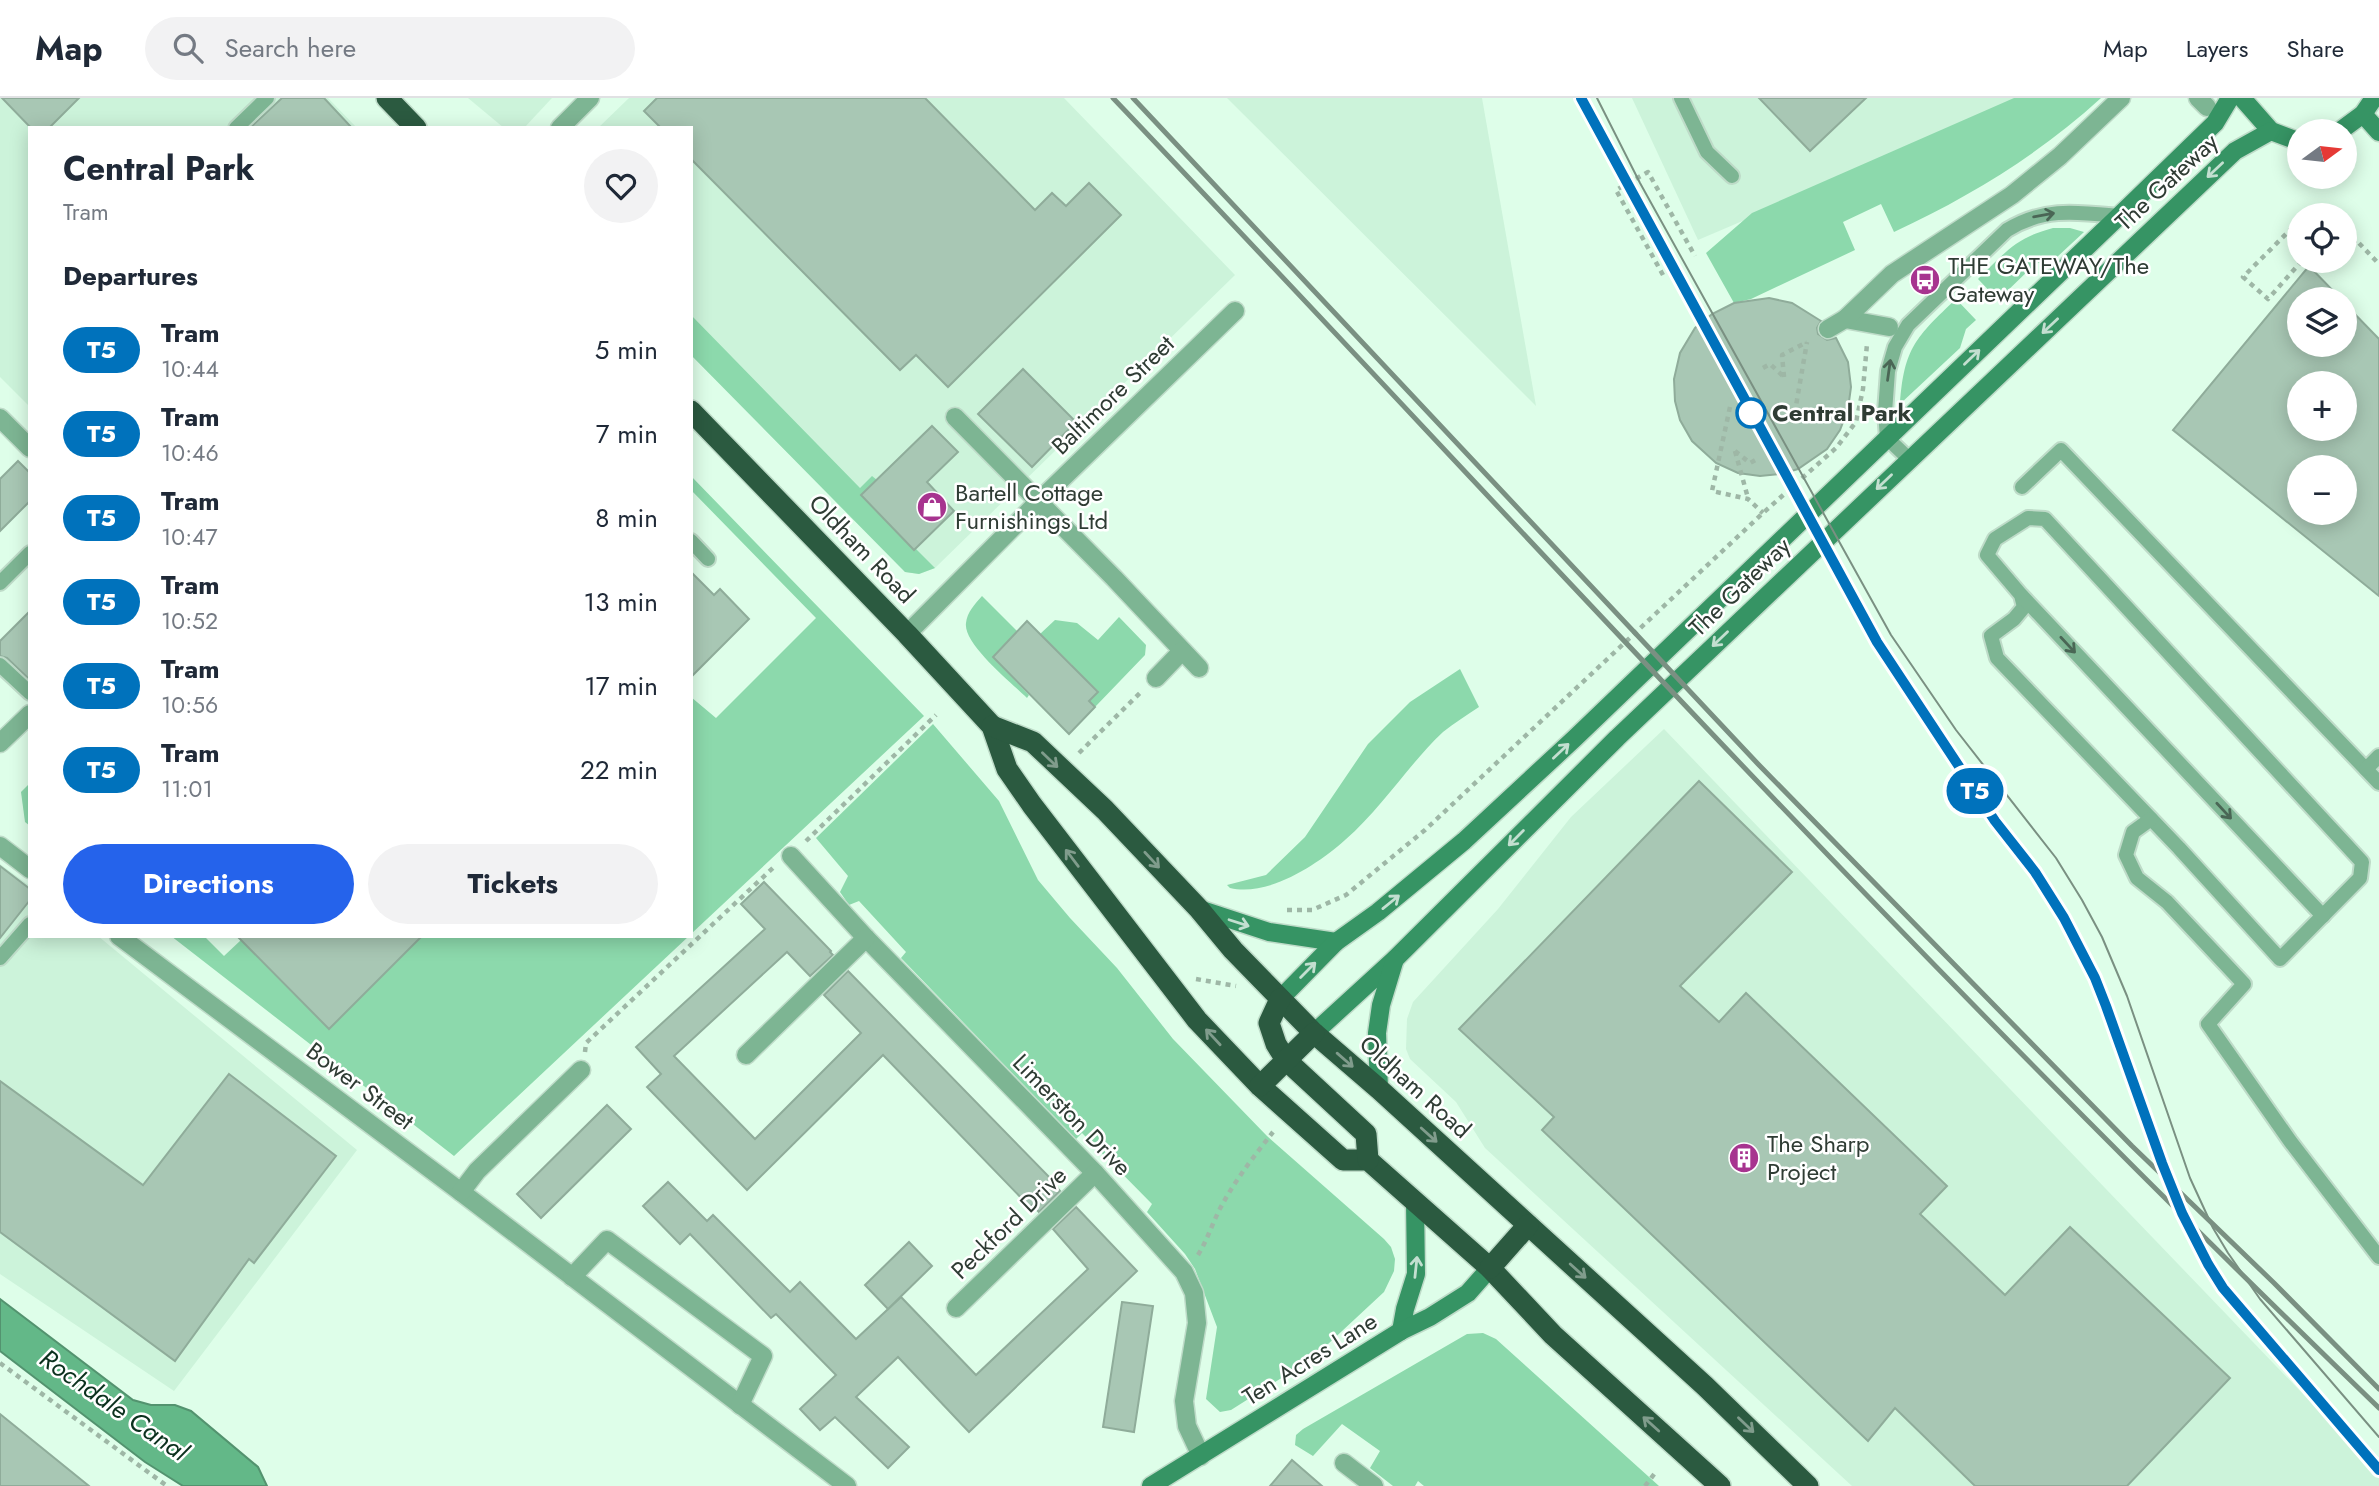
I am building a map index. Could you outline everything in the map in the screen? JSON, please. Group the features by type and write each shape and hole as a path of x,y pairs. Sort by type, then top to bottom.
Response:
{"highway":[{"path":"387,98 414,126"},
{"name":"Oldham Road","path":"693,413 992,726 1007,769 1032,805 1198,1020 1260,1086 1343,1160 1368,1160"},
{"name":"Oldham Road","path":"992,726 1032,742 1105,810 1199,909 1233,950 1314,1033 1705,1386 1808,1486"},
{"path":"1280,999 1269,1023 1276,1044 1286,1060 1366,1134 1368,1160 1490,1268 1553,1335 1720,1486"},
{"path":"1260,1086 1314,1033"},
{"path":"1490,1268 1528,1225"}],"street":[{"path":"562,126 590,98"},
{"path":"1828,329 1845,319 1892,274 2012,195 2060,156 2121,98"},
{"name":"The Gateway","path":"1280,999 1336,942 1378,912 1464,841 1575,738 2215,123 2230,98"},
{"path":"2242,98 2271,131 2287,137"},
{"path":"2356,119 2374,98"},
{"path":"2363,114 2379,132"},
{"name":"The Gateway","path":"1314,1033 1395,959 1616,738 2235,151 2271,131"},
{"name":"Baltimore Street","path":"907,634 1039,501 1235,311"},
{"path":"1845,319 1889,327"},
{"path":"955,417 1199,668"},
{"path":"4,431 28,447"},
{"path":"1156,678 1182,651"},
{"path":"0,743 28,716"},
{"path":"0,846 28,867"},
{"name":"Limerston Drive","path":"792,856 866,938 1095,1173 1184,1272 1194,1293 1197,1323 1184,1401 1187,1426 1201,1456"},
{"path":"1199,909 1269,932 1336,942"},
{"name":"Bower Street","path":"122,938 461,1192 846,1486"},
{"path":"746,1055 866,938"},
{"path":"1379,1089 1377,1033 1381,1005 1395,959"},
{"path":"461,1192 477,1171 581,1070"},
{"name":"Peckford Drive","path":"956,1308 1095,1173"},
{"path":"1401,1331 1416,1274 1415,1202"},
{"path":"572,1277 607,1240 763,1356 740,1405"},
{"name":"Ten Acres Lane","path":"1151,1486 1401,1331 1430,1317 1468,1293 1490,1268"},
{"path":"1344,1463 1374,1486"}],"lane":[{"path":"238,126 267,98"},
{"path":"1681,98 1707,152 1732,176"},
{"name":"The Gateway","path":"1887,438 1885,412 1888,371 1895,347 1908,325 1997,240 2020,222 2047,213 2081,212 2119,216"},
{"path":"1887,438 1909,459"},
{"path":"2022,487 2061,450 2379,783"},
{"path":"2021,595 2024,607 2014,620 1991,636 1997,658 2280,959 2323,916 2360,878 2362,862 2045,519 2028,518 2014,525 1995,539 1987,555 2021,595 2323,916"},
{"path":"693,543 708,559"},
{"path":"0,583 28,555"},
{"path":"0,665 28,691"},
{"path":"2366,769 2379,756"},
{"path":"2151,819 2133,832 2126,855 2137,878 2167,902 2244,984 2208,1024 2290,1140 2379,1257"},
{"path":"0,958 28,926"}],"path":[{"path":"1663,275 1616,190 1626,183 1648,172 1695,256"},
{"path":"2287,233 2243,277 2268,299 2292,273"},
{"path":"2357,241 2379,264"},
{"name":"The Gateway","path":"1282,910 1312,910 1346,895 1425,830 1763,513 1836,449 1856,422 1865,370 1866,323"},
{"path":"1763,368 1770,364 1784,377 1782,355 1807,342 1793,423"},
{"path":"1730,407 1712,491 1748,499 1763,513"},
{"path":"1748,499 1735,451 1750,463 1759,458"},
{"path":"1077,755 1156,678"},
{"path":"581,1070 586,1043 773,867 792,856 936,715"},
{"path":"1185,977 1240,987"},
{"path":"1184,1272 1209,1238 1221,1207 1273,1132"},
{"path":"0,1363 167,1486"},
{"path":"1644,1486 1656,1473"}],"shaded area":[{"path":"0,98 328,98 355,126 28,126 28,405 0,377"},
{"path":"468,98 552,98 526,126 502,126"},
{"path":"629,98 1064,98 1235,275 935,568 919,574 905,572 693,357 693,126 600,126"},
{"path":"1227,98 1482,98 1536,406"},
{"path":"1632,98 2031,98 1698,240"},
{"path":"2014,98 2101,98 2053,138 1976,189 1894,232 1881,204 1843,222 1855,250 1751,299 1734,303 1706,253 1752,213"},
{"path":"2053,228 2070,228 2084,232 2056,258 2035,264 1998,300 1978,279 2020,241"},
{"path":"1956,299 1976,320 1966,329 1960,348 1900,404 1905,369 1914,345"},
{"path":"693,317 860,488 872,476 877,480 862,495 935,568 919,574 905,572 693,357"},
{"path":"693,478 924,716 693,932 693,699 716,718 816,618 693,492"},
{"path":"982,596 1017,631 993,657 1029,695 1027,698 980,652 967,632 968,615"},
{"path":"1119,617 1146,645 1145,655 1095,707 1089,701 1098,691 1084,678 1075,688 1062,676 1072,665 1040,634 1055,620 1077,623 1098,640"},
{"path":"1460,669 1479,707 1443,732 1358,828 1321,859 1291,877 1260,888 1245,890 1227,885 1266,875 1305,837 1368,744 1410,702"},
{"path":"933,724 999,801 1038,880 1117,968 1173,1039 1267,1136 1391,1247 1395,1259 1394,1271 1384,1292 1313,1358 1231,1410 1220,1412 1206,1399 1217,1327 1195,1269 1147,1212 1152,1204 1082,1133 1076,1139 901,958 906,952 859,901 849,905 840,892 848,876 816,838"},
{"path":"1664,729 2351,1444 2379,1478 2379,1486 1852,1486 1485,1148 1456,1102 1410,1059 1406,1049 1407,1019 1413,1002 1498,909 1571,817"},
{"path":"28,785 28,824 25,822 21,792"},
{"path":"0,864 28,885 28,938 100,938 357,1150 174,1391 0,1274"},
{"path":"174,938 206,938 224,956 241,940 329,1028 420,938 687,938 454,1156"},
{"path":"1483,1333 1496,1339 1659,1486 1424,1486 1418,1481 1415,1486 1393,1486 1370,1468 1380,1451 1342,1424 1313,1456 1295,1445 1296,1435 1303,1429 1467,1334"}],"water":[{"name":"Rochdale Canal","path":"0,1299 133,1400 151,1405 175,1405 191,1411 258,1467 267,1486 183,1486 145,1462 0,1351"}],"building":[{"path":"2,98 79,98 51,126 29,126"},
{"path":"282,98 324,98 350,126 252,126"},
{"path":"657,98 925,98 1035,210 1052,193 1066,206 1089,183 1121,215 948,387 916,355 900,370 693,161 693,126 659,126 644,111"},
{"path":"1759,98 1866,98 1810,151"},
{"path":"2303,273 2316,273 2329,287 2292,287"},
{"path":"2287,293 2287,357 2357,357 2357,316 2379,339 2379,596 2291,525 2357,525 2357,455 2287,455 2287,522 2173,430"},
{"path":"1769,298 1792,303 1821,321 1817,328 1818,334 1827,340 1836,338 1848,362 1851,387 1848,409 1840,430 1827,449 1798,469 1760,476 1738,473 1716,463 1692,441 1680,420 1675,401 1674,379 1680,353 1695,328 1712,314 1734,303"},
{"path":"1023,369 1076,422 1032,467 978,414"},
{"path":"932,426 958,452 927,482 954,511 914,550 861,495"},
{"path":"18,461 28,471 28,503 0,531 0,479"},
{"path":"693,574 714,595 720,589 749,619 693,675"},
{"path":"28,613 28,678 7,658 0,656 0,641"},
{"path":"1027,621 1098,692 1089,701 1095,707 1069,734 993,657"},
{"name":"The Sharp Project","path":"1699,781 1792,872 1680,986 1719,1022 1746,993 1947,1186 1920,1214 2005,1295 2070,1227 2230,1378 2127,1486 1975,1486 1895,1408 1868,1441 1542,1130 1554,1117 1459,1029"},
{"path":"0,866 28,887 28,903 0,938"},
{"path":"764,882 833,955 810,976 787,952 674,1056 755,1139 861,1033 824,995 848,971 1055,1183 1060,1191 1039,1212 1032,1205 1030,1207 883,1055 747,1190 647,1087 661,1074 636,1047 765,929 741,904"},
{"path":"239,938 420,938 329,1029"},
{"path":"229,1074 336,1156 254,1263 249,1259 175,1361 0,1232 0,1081 143,1185"},
{"path":"607,1105 631,1129 541,1218 517,1194"},
{"path":"668,1182 707,1221 713,1215 790,1292 800,1282 856,1339 901,1297 976,1375 1088,1269 1053,1229 1076,1207 1137,1271 969,1432 898,1357 856,1397 909,1447 888,1468 835,1417 820,1430 800,1409 836,1375 776,1314 771,1318 690,1234 680,1244 643,1206"},
{"path":"909,1242 932,1266 888,1309 865,1285"},
{"path":"1122,1302 1153,1306 1134,1432 1103,1427"},
{"path":"0,1414 89,1486 0,1486"},
{"path":"1292,1460 1322,1486 1270,1486"}],"tram line":[{"path":"1581,98 1877,642 1995,821 2035,872 2064,918 2095,978 2168,1179 2194,1239 2223,1288 2379,1470"},
{"name":"T5","path":"1581,98 1877,642 1995,821 2035,872 2064,918 2095,978 2168,1179 2208,1264 2223,1288 2379,1470"},
{"path":"1597,98 1640,183 1891,635 1956,730 2056,858 2082,900 2102,937 2127,996 2190,1178 2213,1228 2260,1299 2379,1437"}],"railway":[{"path":"1113,98 1853,881 2151,1184 2379,1408"},
{"path":"1133,98 1758,764 2132,1146 2379,1389"}],"place":[{"name":"THE GATEWAY/The Gateway","path":"1925,280"},
{"name":"Central Park","path":"1751,413"},
{"name":"Bartell Cottage Furnishings Ltd","path":"932,507"},
{"name":"The Sharp Project","path":"1744,1158"}]}
